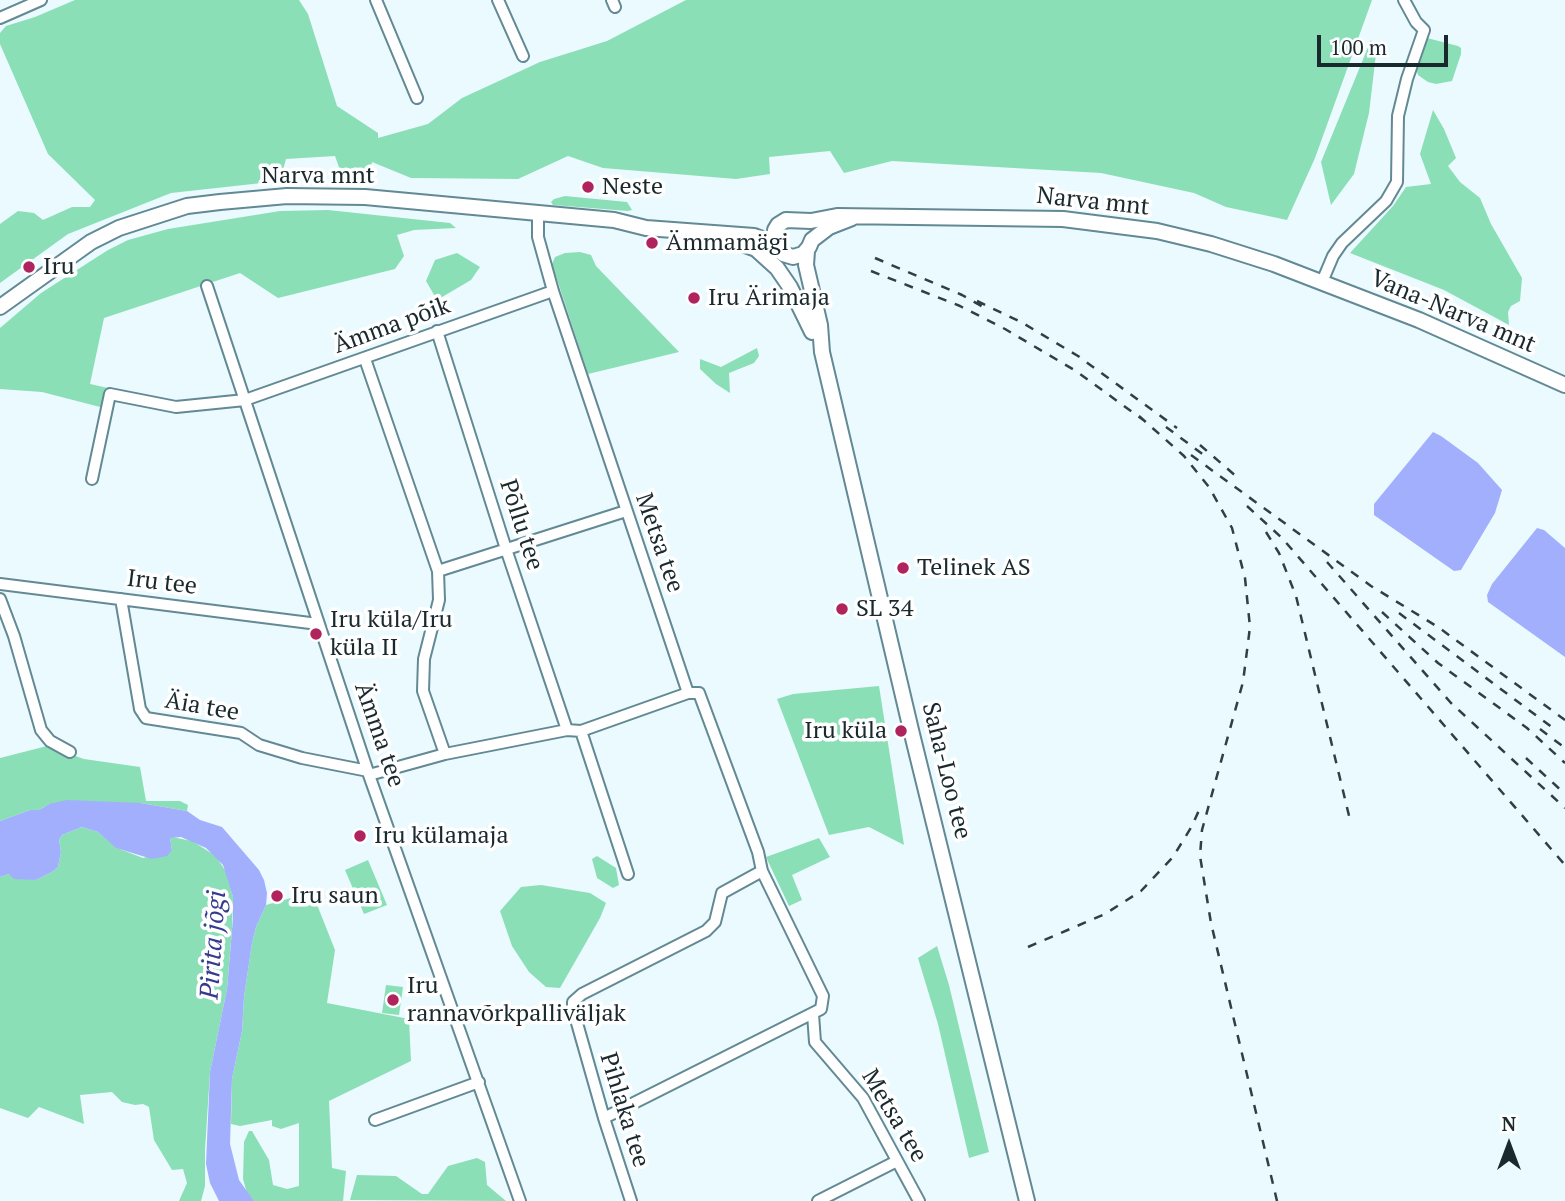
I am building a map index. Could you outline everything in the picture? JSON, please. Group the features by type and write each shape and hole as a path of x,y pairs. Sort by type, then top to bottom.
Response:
{"main road":[{"name":"Narva mnt","path":"1,308 91,242 119,228 161,213 220,202 286,196 365,197 614,220 648,218 756,228 778,225 792,218 803,221 837,216 1005,217 1107,223 1211,244 1322,282"},
{"name":"Narva mnt","path":"614,220 646,228 754,236 775,244 779,251 788,256 798,256 829,226 852,218"},
{"path":"803,221 810,229 810,245"},
{"path":"775,244 774,235 778,225"},
{"path":"682,231 702,237 741,242 765,256 789,285 812,332"},
{"name":"Saha-Loo tee","path":"810,245 806,265 820,325 822,352 911,730 1027,1201"},
{"name":"Saha-Loo tee","path":"788,256 798,273 812,332 822,352"},
{"name":"Vana-Narva mnt","path":"1322,282 1476,344 1565,385"}],"street":[{"path":"0,18 41,0"},
{"path":"376,0 417,98"},
{"path":"498,0 523,56"},
{"path":"1322,282 1342,243 1386,201 1397,182 1398,116 1424,30 1416,22 1404,0"},
{"name":"Metsa tee","path":"538,213 538,237 553,290 688,693 699,693 758,852 762,871 823,996 821,1009 813,1014 815,1042 863,1098 919,1201"},
{"name":"Ämma tee","path":"207,286 318,624 520,1201"},
{"name":"Ämma põik","path":"92,479 110,394 176,407 245,400 553,290"},
{"name":"Põllu tee","path":"437,331 567,730"},
{"path":"366,359 438,571 439,600 424,659 423,691 445,754"},
{"path":"438,571 626,511"},
{"name":"Iru tee","path":"0,584 318,624"},
{"path":"0,599 14,636 41,730 50,741 70,752"},
{"name":"Äia tee","path":"121,599 140,709 146,718 241,733 259,745 369,773 445,754 567,730 581,731 688,693"},
{"path":"581,731 628,874"},
{"name":"Pihlaka tee","path":"631,1201 604,1118 573,1002 706,931 715,922 722,893 762,871"},
{"path":"604,1118 813,1014"},
{"path":"375,1120 479,1082"},
{"path":"818,1201 897,1161"}],"green space":[{"path":"75,0 299,0 308,14 337,106 378,133 378,138 428,124 462,98 540,62 607,41 686,0 1372,0 1315,158 1287,220 1226,207 1194,193 1101,173 892,161 844,173 830,151 769,157 770,174 736,179 603,168 568,156 518,179 411,178 372,162 369,177 352,181 341,173 335,156 286,159 280,181 171,193 68,234 0,283 0,224 18,211 34,213 43,220 72,207 90,207 95,200 48,154 0,44 0,33 6,26"},
{"path":"1427,38 1461,48 1452,81 1436,84 1418,75 1416,69"},
{"path":"1371,40 1376,54 1369,113 1354,174 1331,205 1321,162"},
{"path":"1433,110 1456,158 1448,166 1460,182 1480,198 1491,224 1522,278 1520,301 1511,306 1508,312 1509,325 1444,290 1350,253 1393,206 1406,187 1431,184 1420,154"},
{"path":"565,196 627,202 632,210 553,205 551,202"},
{"path":"328,210 450,223 456,228 414,230 397,235 404,256 395,269 278,298 240,273 104,318 90,384 108,388 104,408 42,392 0,389 0,328 41,293 108,250 128,240 168,229 280,211"},
{"path":"580,252 591,255 596,266 679,352 588,374 552,264 555,257"},
{"path":"457,253 480,267 471,280 437,300 426,281 435,260"},
{"path":"757,348 759,356 754,363 729,373 730,393 700,369 700,359 721,367"},
{"path":"879,686 904,845 869,827 829,835 777,699 793,694"},
{"path":"47,746 84,759 140,767 146,801 180,801 188,805 187,811 141,803 49,804 39,810 30,810 0,821 0,758"},
{"path":"82,827 98,832 117,848 143,858 172,850 172,837 192,841 216,856 226,872 233,897 232,928 227,989 210,1072 205,1186 201,1201 179,1201 187,1183 183,1169 172,1170 154,1140 149,1107 143,1104 122,1102 112,1092 80,1095 84,1124 39,1107 28,1118 0,1108 0,877 9,874 36,880 52,872 58,867 61,852 59,840 62,835"},
{"path":"819,838 830,857 792,875 802,900 789,906 766,857"},
{"path":"597,856 616,868 619,885 613,888 597,878 592,859"},
{"path":"368,860 387,905 364,914 345,870"},
{"path":"541,885 590,893 606,903 560,988 546,987 529,972 512,946 500,911 521,887"},
{"path":"312,892 335,950 327,1003 409,1019 411,1061 329,1101 332,1168 346,1171 343,1201 254,1201 247,1193 243,1179 244,1142 249,1131 252,1131 269,1160 273,1185 287,1189 299,1186 299,1123 281,1129 272,1126 272,1120 240,1126 231,1124 232,1079 242,1031 252,943 266,905"},
{"path":"937,946 989,1152 969,1158 938,1024 918,958"},
{"name":"Iru rannavõrkpalliväljak","path":"386,985 403,987 399,1015 382,1013"},
{"path":"477,1158 485,1162 487,1185 506,1201 350,1200 357,1175 396,1176 422,1194 428,1194 448,1166"}],"water":[{"path":"1433,432 1478,463 1502,490 1495,513 1461,570 1454,571 1374,515 1374,504"},
{"path":"1537,528 1544,530 1565,548 1565,657 1488,602 1487,595 1492,584"},
{"path":"67,800 141,803 187,811 200,820 222,827 259,870 264,880 266,905 252,943 242,1031 232,1079 230,1144 239,1180 254,1201 219,1201 210,1183 206,1164 210,1072 227,989 233,918 233,897 223,865 206,848 181,837 170,838 172,850 167,856 152,859 116,848 98,832 82,827 62,835 59,840 61,852 58,867 52,872 36,880 14,879 9,874 0,877 0,821"}],"railway":[{"path":"875,258 962,295 985,308"},
{"path":"871,271 960,306 1005,329 1076,371 1146,422"},
{"path":"977,301 1021,322 1078,356 1177,428"},
{"path":"1139,416 1184,456 1209,487 1232,528 1245,578 1250,627 1243,682 1202,830 1200,856 1211,923 1277,1201"},
{"path":"1166,427 1205,456"},
{"path":"1200,445 1237,477"},
{"path":"1191,455 1371,586 1438,627 1565,720"},
{"path":"1247,506 1282,538 1565,865"},
{"path":"1266,532 1279,553 1296,596 1351,824"},
{"path":"1327,562 1451,703 1565,808"},
{"path":"1382,612 1438,663 1527,728 1565,763"},
{"path":"1399,613 1557,731"},
{"path":"1540,729 1565,748"},
{"path":"1526,758 1565,794"},
{"path":"1028,947 1105,914 1141,891 1173,857 1200,808"}],"place":[{"name":"Neste","path":"588,187"},
{"name":"Ämmamägi","path":"652,243"},
{"name":"Iru","path":"29,267"},
{"name":"Iru Ärimaja","path":"694,298"},
{"name":"Telinek AS","path":"903,568"},
{"name":"SL 34","path":"842,609"},
{"name":"Iru küla/Iru küla II","path":"316,634"},
{"name":"Iru küla","path":"901,731"},
{"name":"Iru külamaja","path":"360,836"},
{"name":"Iru saun","path":"277,896"},
{"name":"Iru rannavõrkpalliväljak","path":"393,1000"}],"water label":[{"name":"Pirita jõgi","path":"214,945"}]}
